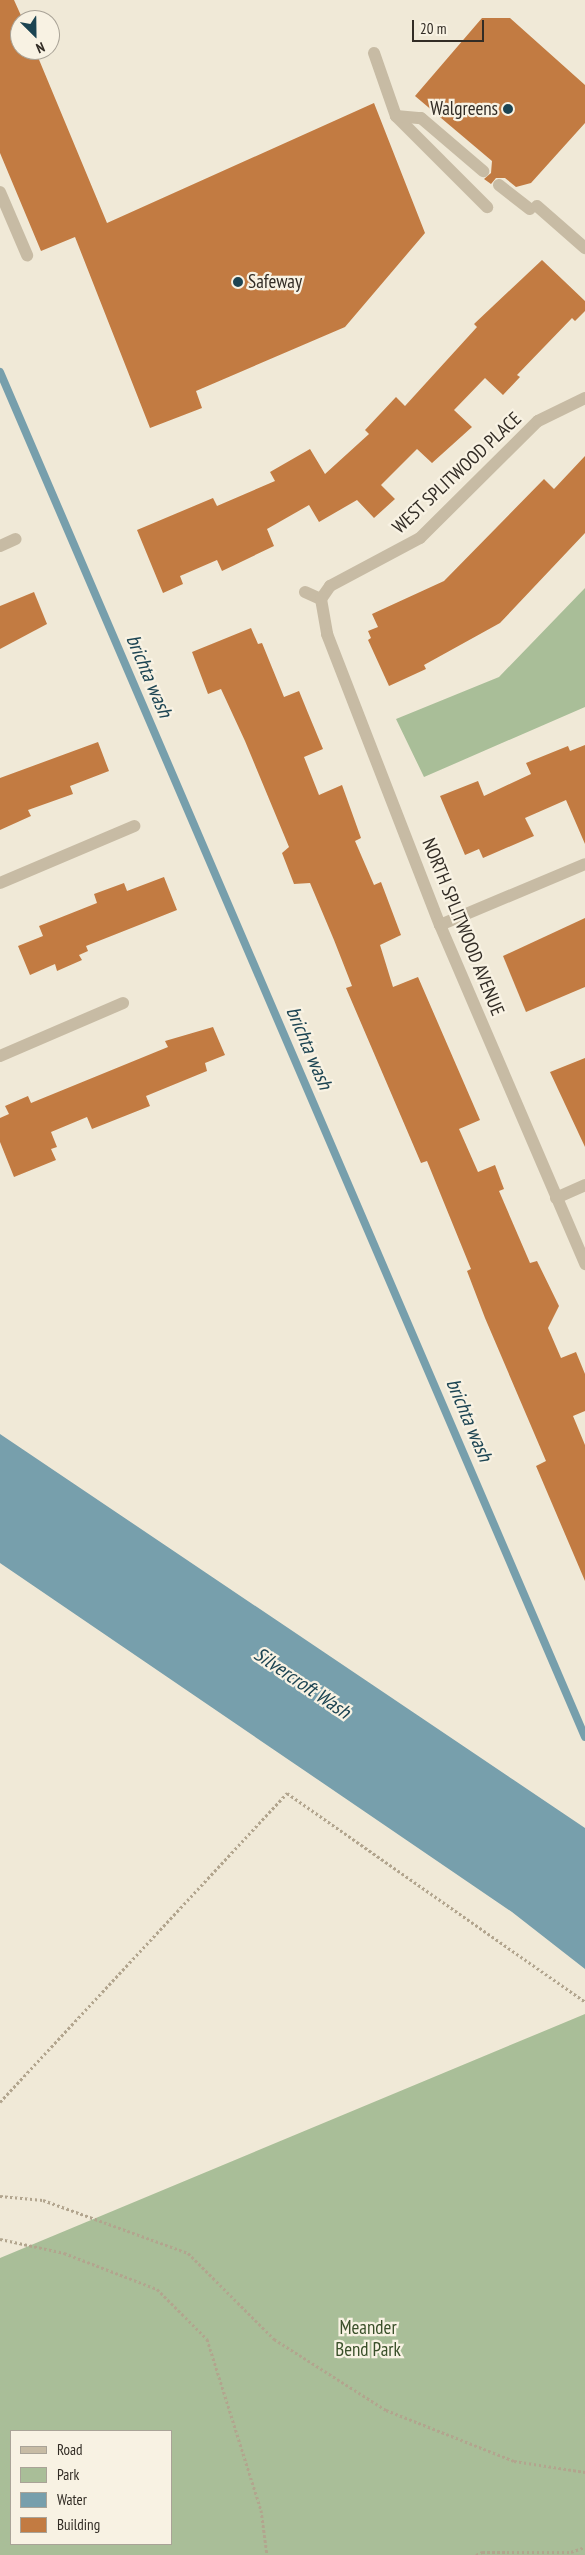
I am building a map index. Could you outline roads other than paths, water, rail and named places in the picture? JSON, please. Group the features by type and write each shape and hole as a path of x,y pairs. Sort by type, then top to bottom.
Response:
{"street":[{"path":"374,53 396,116 487,208"},
{"path":"396,116 421,118 483,171"},
{"path":"499,185 534,208 585,248"},
{"path":"0,192 27,255"},
{"name":"WEST SPLITWOOD PLACE","path":"321,599 330,586 420,538 538,421 585,398"},
{"path":"0,546 16,540"},
{"path":"305,592 321,599"},
{"name":"NORTH SPLITWOOD AVENUE","path":"321,599 321,616 327,634 440,925 585,1264"},
{"path":"0,883 134,826"},
{"path":"440,925 585,864"},
{"path":"0,1056 123,1003"},
{"path":"556,1198 585,1186"}],"water":[{"name":"Silvercroft Wash","path":"0,1434 585,1828 585,1969 512,1912 0,1563"}],"waterway":[{"name":"brichta wash","path":"0,372 585,1737"}],"place":[{"name":"Walgreens","path":"508,109"},
{"name":"Safeway","path":"238,282"}],"park label":[{"name":"Meander Bend Park","path":"368,2339"}]}
